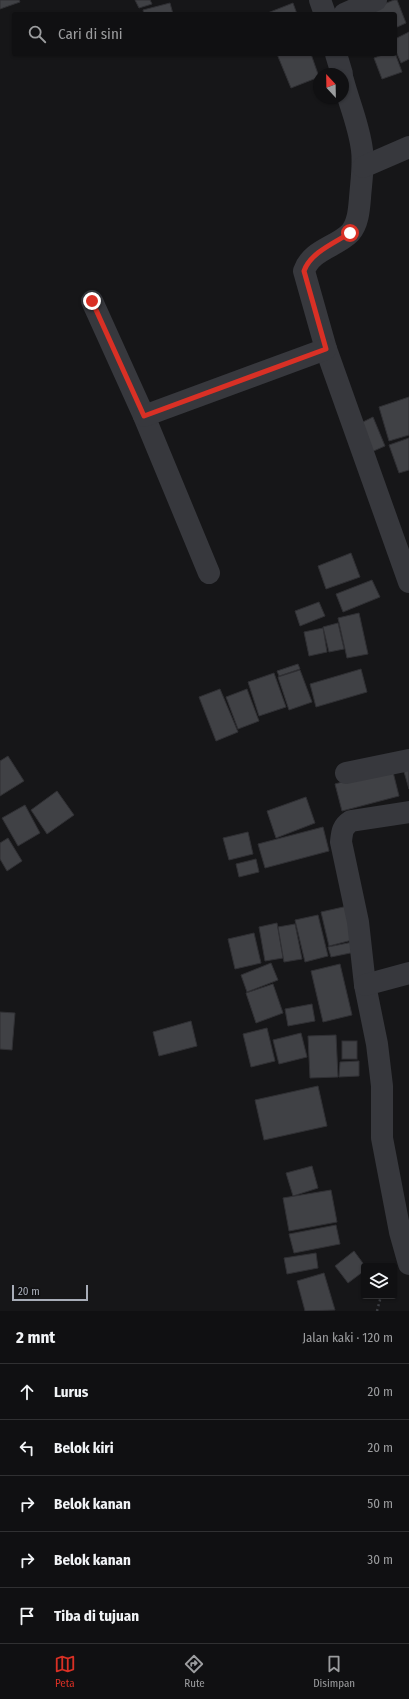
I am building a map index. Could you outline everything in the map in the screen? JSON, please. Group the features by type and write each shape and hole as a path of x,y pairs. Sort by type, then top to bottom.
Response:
{"street":[{"path":"320,0 324,12"},
{"path":"349,12 376,0"},
{"path":"337,56 340,68"},
{"path":"349,98 356,119 362,150 363,167 358,215 355,225 350,233 307,263 304,271 326,349 409,582"},
{"path":"363,167 409,147"},
{"path":"92,301 144,416 209,573"},
{"path":"144,416 326,349"},
{"path":"346,773 409,760"},
{"path":"409,812 351,822 344,826 342,831 342,842 358,922 365,985 377,1044 382,1086 382,1138 400,1232 409,1264"},
{"path":"365,985 409,973"}],"path":[{"path":"377,1311 381,1299"}],"building":[{"path":"0,0 19,0 20,2 0,9"},
{"path":"135,0 150,0 152,4 139,8"},
{"path":"397,0 406,23 397,27 397,12 375,12 374,8"},
{"path":"170,3 172,12 144,12 143,10"},
{"path":"293,3 296,12 270,12"},
{"path":"409,32 409,59 401,63 397,54 397,38"},
{"path":"278,56 312,56 316,68 313,68 313,79 291,88"},
{"path":"380,56 396,56 402,72 382,79 374,58"},
{"path":"409,397 409,435 389,441 379,407"},
{"path":"373,417 385,446 369,453 357,425"},
{"path":"409,438 409,470 399,473 389,445"},
{"path":"351,553 360,577 326,589 318,566"},
{"path":"372,580 380,597 343,612 336,594"},
{"path":"319,602 325,616 300,626 295,611"},
{"path":"359,613 368,654 347,658 338,618"},
{"path":"338,623 344,649 329,652 323,627"},
{"path":"323,628 327,652 309,656 304,632"},
{"path":"298,664 300,669 279,676 277,671"},
{"path":"361,669 367,692 316,707 310,684"},
{"path":"300,670 312,702 289,710 278,677"},
{"path":"274,673 286,707 259,716 248,682"},
{"path":"220,689 238,732 216,741 199,697"},
{"path":"247,689 259,721 238,729 226,697"},
{"path":"8,756 24,781 0,796 0,761"},
{"path":"409,763 409,789 402,765"},
{"path":"392,768 399,796 342,811 335,784"},
{"path":"57,791 74,815 47,834 31,810"},
{"path":"306,797 315,823 276,838 267,811"},
{"path":"25,805 40,833 18,846 2,818"},
{"path":"323,827 329,851 265,868 258,844"},
{"path":"248,832 253,854 229,860 223,838"},
{"path":"8,838 22,861 7,871 0,859 0,843"},
{"path":"256,859 259,872 239,877 236,864"},
{"path":"348,906 356,939 329,946 321,912"},
{"path":"318,915 328,956 305,962 295,920"},
{"path":"277,923 283,958 265,961 259,927"},
{"path":"295,924 302,959 284,962 278,927"},
{"path":"254,933 261,963 235,969 228,939"},
{"path":"358,941 360,951 331,957 328,947"},
{"path":"271,963 278,980 247,992 241,975"},
{"path":"340,964 352,1015 323,1022 311,971"},
{"path":"273,984 283,1013 256,1023 246,993"},
{"path":"312,1004 315,1021 288,1026 285,1009"},
{"path":"0,1012 15,1013 12,1050 0,1049"},
{"path":"191,1021 197,1046 159,1056 153,1032"},
{"path":"267,1028 275,1061 251,1067 243,1034"},
{"path":"301,1033 307,1057 279,1064 273,1040"},
{"path":"336,1035 338,1077 310,1078 308,1036"},
{"path":"342,1041 357,1041 357,1059 342,1059"},
{"path":"359,1061 359,1076 339,1077 340,1062"},
{"path":"318,1086 327,1126 264,1140 255,1100"},
{"path":"312,1166 318,1188 293,1196 286,1173"},
{"path":"331,1190 337,1222 289,1231 283,1198"},
{"path":"336,1225 340,1244 294,1253 289,1234"},
{"path":"354,1251 363,1263 361,1263 361,1273 348,1283 335,1266"},
{"path":"316,1253 318,1268 287,1274 284,1258"},
{"path":"324,1273 335,1310 305,1311 297,1281"}],"route":[{"path":"92,301 144,416 326,349 304,271 307,263 315,255 350,233"}]}
